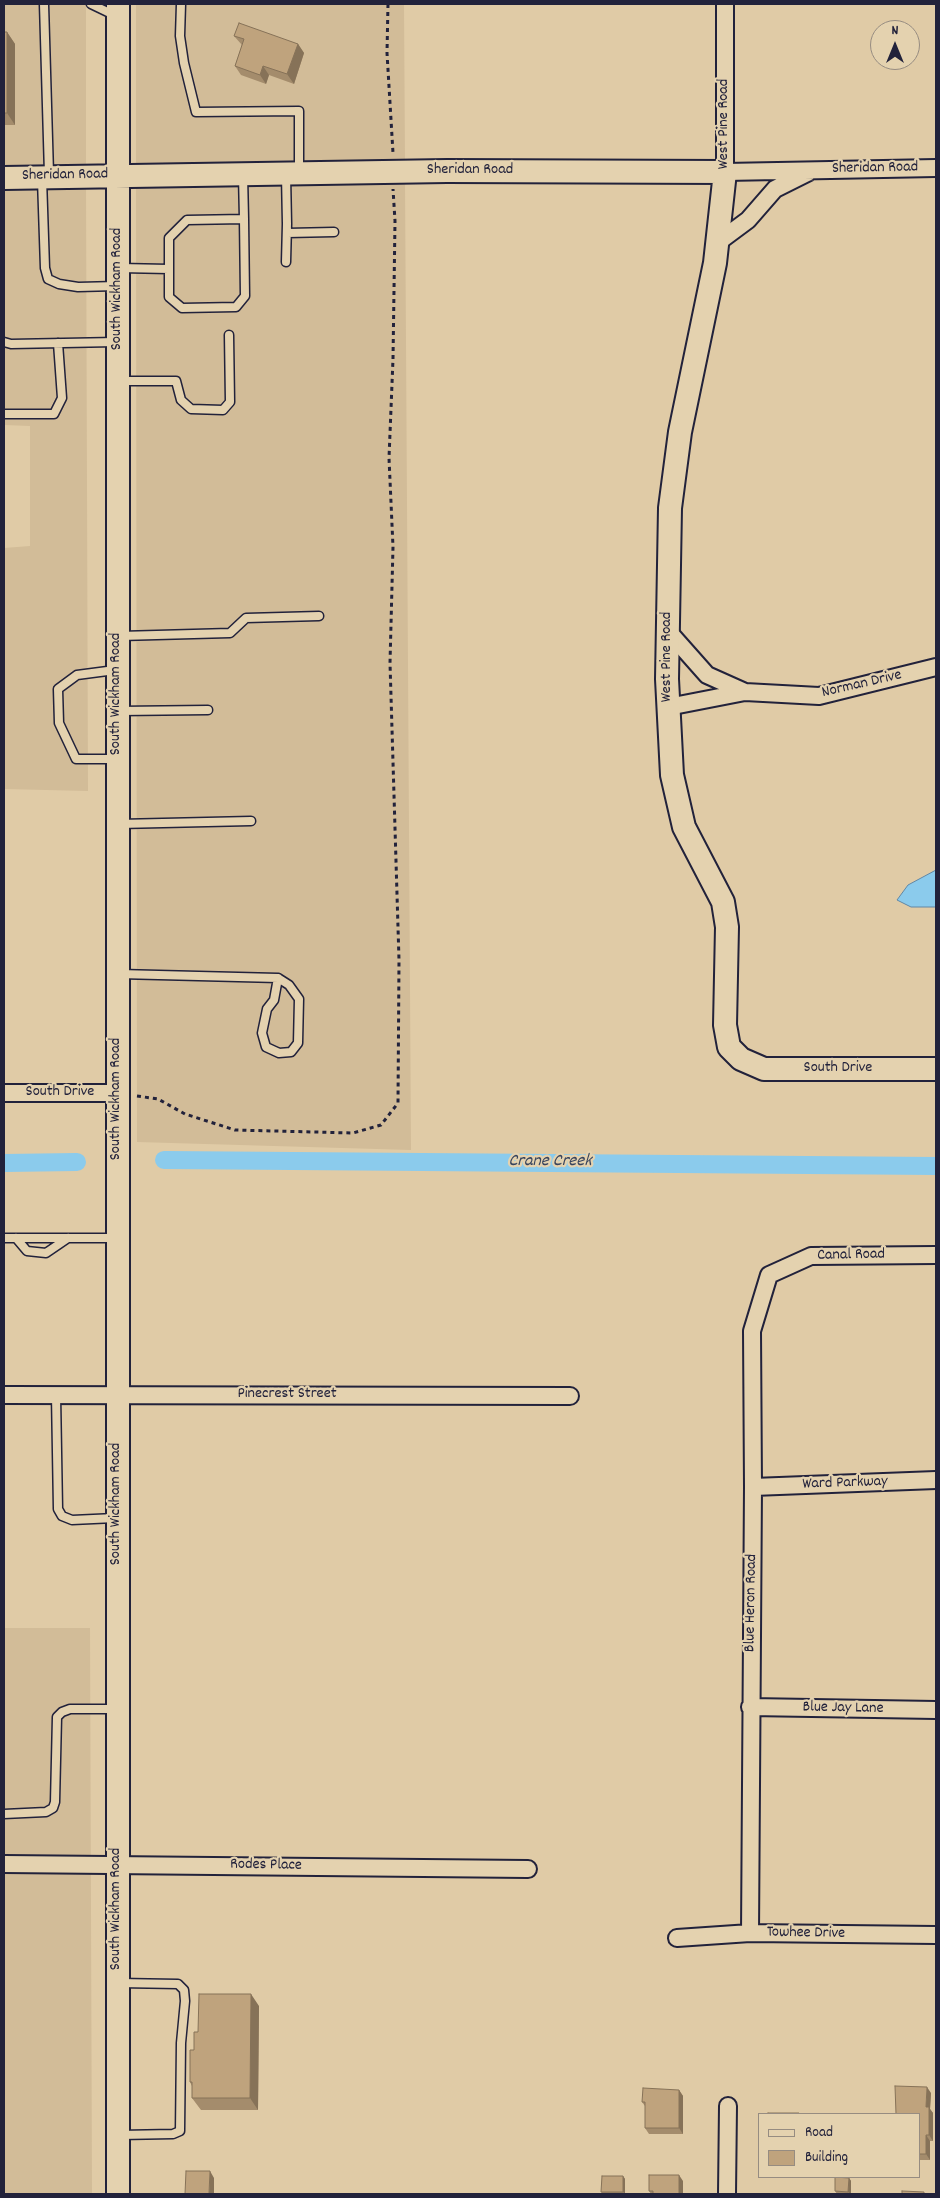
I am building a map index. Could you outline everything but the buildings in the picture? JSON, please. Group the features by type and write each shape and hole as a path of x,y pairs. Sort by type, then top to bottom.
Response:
{"main road":[{"name":"South Wickham Road","path":"118,10 116,1093 118,2194"},
{"name":"Sheridan Road","path":"4,178 392,172 725,172"},
{"name":"West Pine Road","path":"725,172 715,263 680,432 670,508 668,707 672,775 684,828 723,902 727,927 725,1025 729,1047 741,1058"},
{"name":"South Drive","path":"741,1058 764,1069 936,1069"}],"street":[{"name":"West Pine Road","path":"725,4 725,172"},
{"name":"Sheridan Road","path":"725,172 936,168"},
{"path":"717,243 748,220 775,189 814,170"},
{"path":"668,631 707,675 745,692"},
{"name":"Norman Drive","path":"668,707 745,692 818,696 936,667"},
{"name":"South Drive","path":"4,1094 116,1093"},
{"name":"Canal Road","path":"769,1275 811,1256 936,1255"},
{"name":"Blue Heron Road","path":"750,1933 750,1707 753,1487 752,1331 769,1275"},
{"name":"Pinecrest Street","path":"4,1395 570,1396"},
{"name":"Ward Parkway","path":"753,1487 936,1480"},
{"name":"Blue Jay Lane","path":"750,1707 936,1710"},
{"name":"Rodes Place","path":"4,1864 528,1869"},
{"name":"Towhee Drive","path":"676,1938 750,1933 936,1935"},
{"path":"727,2194 728,2106"}],"lane":[{"path":"44,4 45,268 48,279 59,284 78,287 118,277 169,269"},
{"path":"91,4 118,10"},
{"path":"180,4 180,36 184,63 196,112 299,111 292,173 286,262"},
{"path":"243,174 244,219 245,296 236,307 182,308 169,297 169,238 187,220 244,219"},
{"path":"287,233 334,232"},
{"path":"118,381 176,381 181,400 191,409 224,410 230,402 229,335"},
{"path":"4,342 11,344 118,342"},
{"path":"4,414 54,414 62,398 58,343"},
{"path":"118,636 230,633 246,618 318,616"},
{"path":"117,670 76,675 58,689 58,722 76,759 117,759"},
{"path":"117,711 208,710"},
{"path":"117,824 251,821"},
{"path":"117,974 278,978 289,985 298,999 298,1043 291,1052 279,1053 266,1047 262,1034 267,1009 274,1000 278,978"},
{"path":"4,1238 117,1238"},
{"path":"16,1238 27,1252 46,1253 68,1238"},
{"path":"56,1395 58,1509 62,1516 72,1520 117,1518"},
{"path":"4,1814 46,1812 53,1808 55,1802 57,1717 62,1712 70,1710 117,1710"},
{"path":"117,1983 178,1984 184,1990 185,2001 180,2131 173,2134 118,2136"}],"path":[{"path":"116,1093 158,1099 185,1114 235,1130 353,1133 382,1125 398,1103 399,960 390,663 393,547 389,458 395,221 387,53 388,4"}],"shaded area":[{"path":"4,4 86,4 86,166 4,168"},
{"path":"136,4 404,4 405,162 136,165"},
{"path":"405,182 411,1150 137,1142 136,185"},
{"path":"86,185 88,791 4,789 4,548 30,546 30,426 4,425 4,187"},
{"path":"4,1628 90,1628 92,2194 4,2194"}],"water":[{"path":"936,870 936,907 911,907 897,900 908,885"}],"waterway":[{"name":"Crane Creek","path":"164,1160 936,1166"},
{"name":"Crane Creek","path":"4,1163 77,1162"}]}
